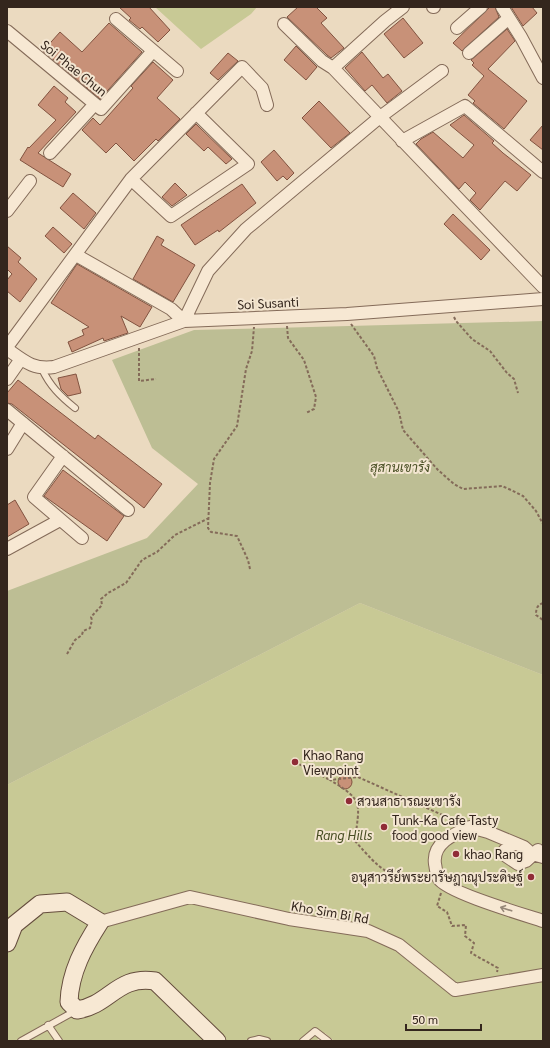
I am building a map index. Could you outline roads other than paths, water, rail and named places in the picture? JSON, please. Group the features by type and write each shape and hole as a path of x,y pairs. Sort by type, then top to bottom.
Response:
{"street":[{"path":"333,68 385,21 403,7"},
{"path":"457,28 481,7"},
{"path":"502,7 543,78"},
{"path":"116,19 177,71"},
{"path":"469,53 512,22"},
{"path":"284,24 322,61 333,68 543,287"},
{"name":"Soi Phae Chun","path":"8,35 94,105 101,109 153,51"},
{"path":"42,369 29,365 7,348 131,179 242,67 262,88 267,105"},
{"path":"76,255 171,309 184,321 208,271 246,229 380,117 442,71"},
{"path":"50,153 94,105"},
{"path":"402,140 465,106 543,172"},
{"path":"131,179 171,216 248,164 196,113"},
{"path":"7,211 30,180"},
{"name":"Soi Susanti","path":"42,369 54,367 184,321 347,314 543,299"},
{"path":"7,380 20,359"},
{"path":"7,410 128,510"},
{"path":"7,449 23,423"},
{"path":"63,456 34,497 82,538"},
{"path":"7,549 60,520"},
{"path":"532,850 488,832 470,827 443,842 438,848 434,858 441,882 445,885 484,902 543,921"},
{"name":"Kho Sim Bi Rd","path":"100,922 190,897 289,919 368,931 399,945 455,990 543,975"},
{"path":"7,943 14,925 40,904 67,902 100,922 80,954 69,988 69,1002 77,1010 90,1008 126,984 143,980 155,982 218,1041"}],"lane":[{"path":"42,369 47,381 58,395 75,408"},
{"path":"21,1041 77,1010"},
{"path":"48,1025 59,1041"},
{"path":"303,1041 315,1031 328,1041"},
{"path":"251,1041 258,1039 267,1041"}],"place":[{"name":"Khao Rang Viewpoint","path":"295,762"},
{"name":"สวนสาธารณะเขารัง","path":"349,801"},
{"name":"Tunk-Ka Cafe Tasty food good view","path":"384,827"},
{"name":"khao Rang","path":"456,854"},
{"name":"อนุสาวรีย์พระยารัษฎาณุประดิษฐ์","path":"531,877"}],"park label":[{"name":"สุสานเขารัง","path":"400,467"},
{"name":"Rang Hills","path":"344,835"}]}
